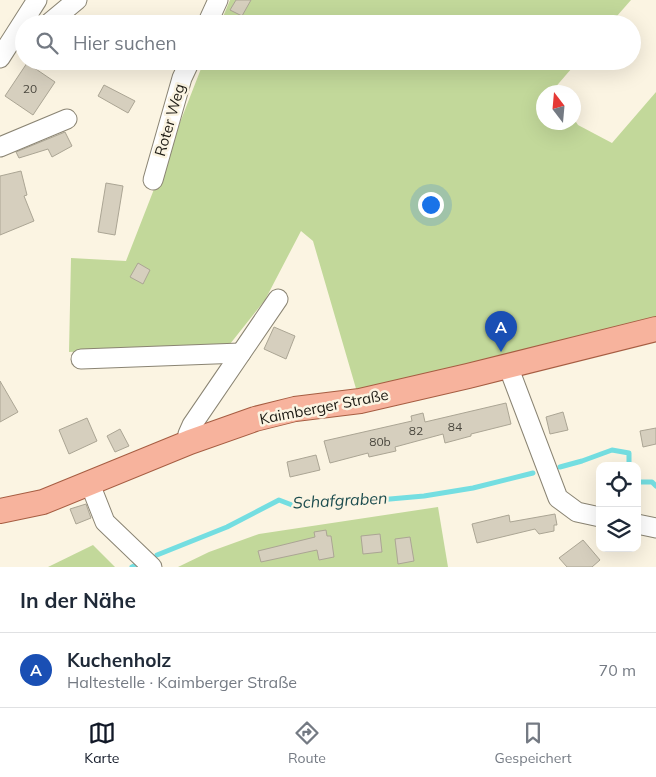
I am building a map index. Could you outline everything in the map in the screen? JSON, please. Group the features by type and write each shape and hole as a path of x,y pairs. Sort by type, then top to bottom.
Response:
{"main road":[{"name":"Kaimberger Straße","path":"0,511 43,502 190,442 254,420 295,410 360,400 656,329"}],"street":[{"path":"31,15 37,0"},
{"path":"59,15 77,0"},
{"path":"211,15 218,0"},
{"path":"0,58 15,38"},
{"name":"Roter Weg","path":"153,180 186,70"},
{"path":"0,147 67,118"},
{"path":"190,442 188,434 192,425 278,299"},
{"path":"81,359 241,353"},
{"path":"508,366 558,498 577,512 596,515"},
{"path":"90,484 105,522 152,567"},
{"path":"641,525 656,528"}],"green space":[{"path":"230,0 631,0 618,15 224,15"},
{"path":"200,70 570,70 557,85 536,85 536,130 581,130 581,127 612,143 656,92 656,321 357,392 313,241 301,231 265,300 230,344 69,352 71,258 126,261"},
{"path":"438,507 448,567 178,567 209,552 259,534"},
{"path":"93,545 115,567 48,567"}],"building":[{"path":"236,0 251,0 243,15 230,10"},
{"path":"22,70 37,70 55,82 33,115 5,96"},
{"path":"104,85 135,101 128,113 98,96"},
{"path":"65,132 72,146 52,157 48,149 19,158 16,152"},
{"path":"21,171 27,195 24,196 34,221 0,235 0,176"},
{"path":"106,183 123,186 115,235 98,232"},
{"path":"138,263 150,270 143,284 130,277"},
{"path":"274,327 295,336 286,359 264,349"},
{"path":"0,381 18,412 0,422"},
{"path":"506,403 511,424 445,443 443,434 395,447 396,451 369,457 368,453 330,463 324,441 412,421 411,416 423,413 425,422"},
{"path":"563,412 568,430 550,434 546,417"},
{"path":"87,418 97,441 69,454 59,430"},
{"path":"656,428 656,444 643,447 640,431"},
{"path":"120,429 129,446 115,452 107,436"},
{"path":"316,455 320,470 290,477 287,462"},
{"path":"86,504 91,518 76,524 70,509"},
{"path":"555,514 557,525 554,525 554,531 539,534 535,529 477,543 472,524 509,515 510,522"},
{"path":"326,530 327,536 331,536 334,557 319,560 317,550 261,562 258,551 315,537 314,532"},
{"path":"380,534 382,552 363,554 361,536"},
{"path":"410,537 414,561 398,564 395,539"},
{"path":"583,540 600,560 592,567 567,567 559,558"}],"waterway":[{"name":"Schafgraben","path":"560,467 612,450 629,453 629,462"},
{"name":"Schafgraben","path":"157,555 227,527 279,500 292,505 424,496 473,488 533,473"},
{"name":"Schafgraben","path":"641,482 652,482 656,486"},
{"name":"Schafgraben","path":"132,567 138,564"}],"place":[{"name":"Kuchenholz","path":"501,352"}]}
